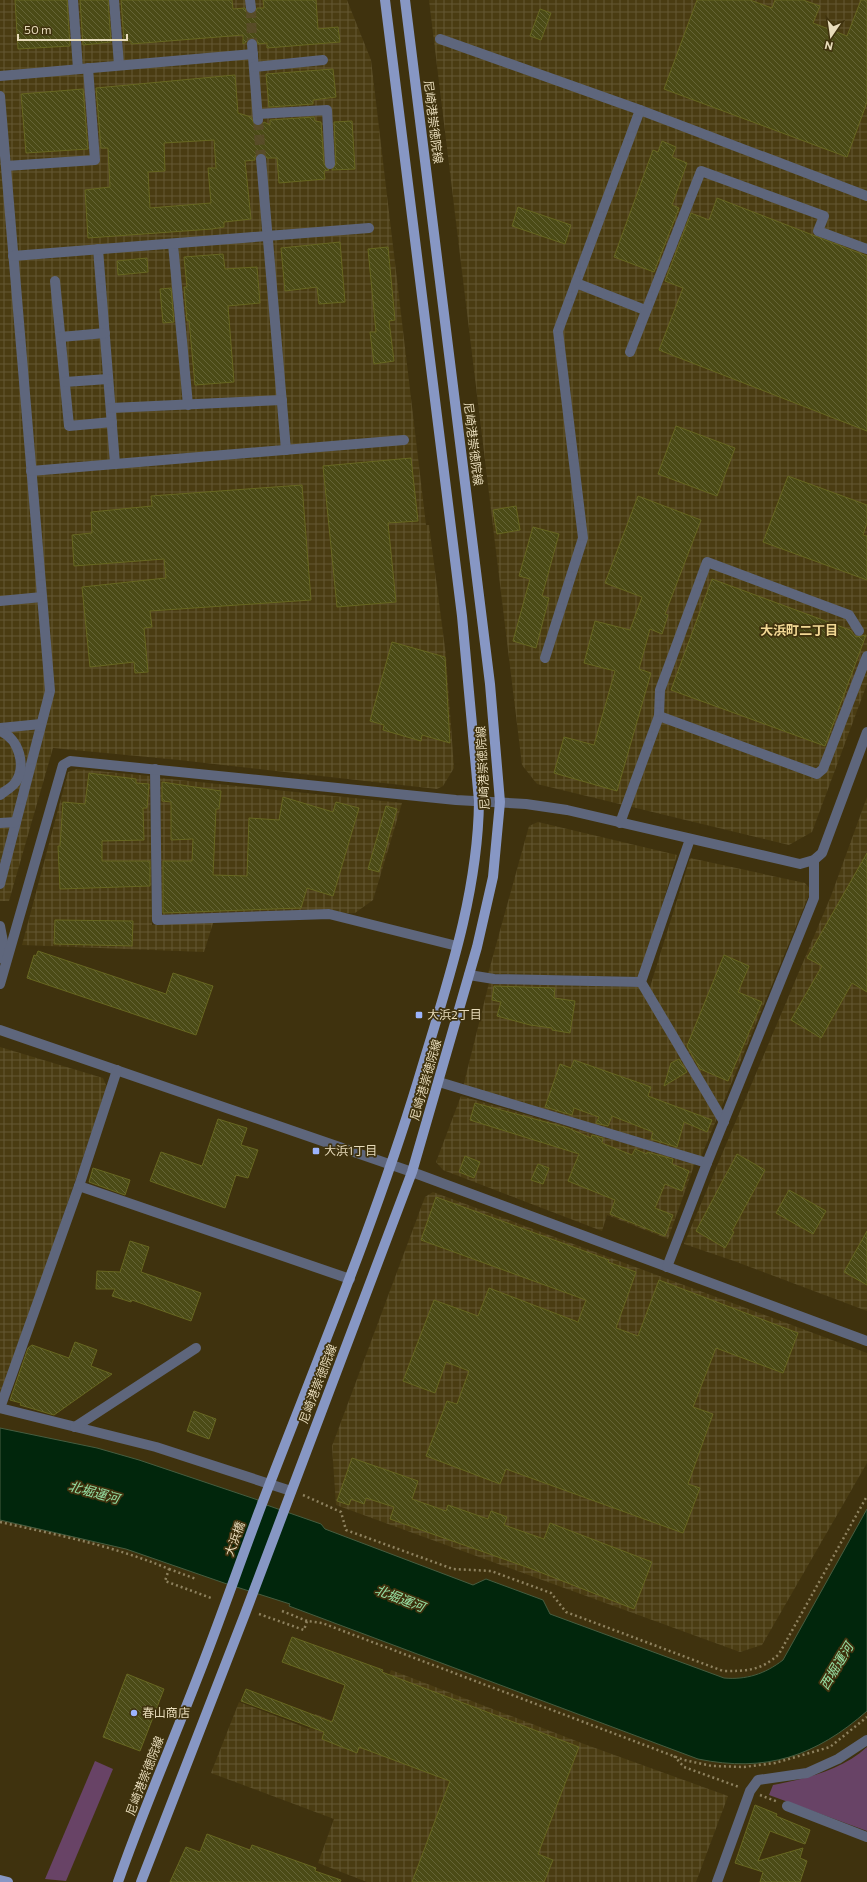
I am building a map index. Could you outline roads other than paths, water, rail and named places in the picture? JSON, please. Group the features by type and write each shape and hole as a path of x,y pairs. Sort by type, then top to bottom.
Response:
{"main road":[{"name":"尼崎港崇徳院線","path":"265,1496 350,1279 391,1164 457,946 471,884 479,822 479,801 462,616 385,0"},
{"name":"尼崎港崇徳院線","path":"141,1882 251,1598 412,1172 485,918 493,877 500,802 490,684 405,0"},
{"name":"大浜橋","path":"230,1590 265,1496"},
{"name":"尼崎港崇徳院線","path":"118,1882 230,1590"},
{"path":"0,1880 8,1882"}],"street":[{"path":"6,166 95,160 73,0"},
{"path":"114,0 119,65"},
{"path":"440,39 640,110 867,196"},
{"path":"0,76 83,69 253,49 258,117 327,110 330,164"},
{"path":"254,67 323,60"},
{"path":"0,96 6,166 4,190 13,256 50,691 0,884"},
{"path":"545,658 583,538 558,331 640,110"},
{"path":"261,159 286,450"},
{"path":"630,352 645,310 701,171 824,216 818,231 867,249"},
{"path":"13,256 369,228"},
{"path":"173,244 188,405"},
{"path":"98,250 115,464"},
{"path":"55,282 69,426 112,422"},
{"path":"576,283 645,310"},
{"path":"61,337 105,333"},
{"path":"65,382 108,379"},
{"path":"111,408 282,400"},
{"path":"31,471 404,440"},
{"path":"620,823 659,716 660,690 707,562 849,615 860,631"},
{"path":"0,601 42,597"},
{"path":"659,716 817,774 823,769 867,656"},
{"path":"0,728 41,724"},
{"path":"0,732 5,733 16,745 21,758 20,770 16,782 0,796"},
{"path":"1,981 63,765 70,761 479,801 526,804 567,810 800,864 814,860 822,853 867,732"},
{"path":"155,769 157,920 330,914 457,946"},
{"path":"0,796 23,795"},
{"path":"0,823 16,822"},
{"path":"690,839 641,982 724,1122"},
{"path":"667,1267 707,1163 814,898 814,860"},
{"path":"0,926 4,947 1,981"},
{"path":"469,976 494,979 641,982"},
{"path":"0,1030 391,1164 867,1341"},
{"path":"118,1070 79,1186 0,1408 156,1447 291,1491"},
{"path":"439,1082 707,1163"},
{"path":"79,1186 350,1279"},
{"path":"75,1427 196,1348"},
{"path":"717,1882 750,1791 758,1780 807,1773 838,1759 867,1740"},
{"path":"787,1806 867,1837"}],"water":[{"path":"0,1428 97,1448 139,1460 258,1500 258,1502 321,1524 325,1529 473,1585 486,1579 543,1600 550,1614 724,1678 740,1678 755,1675 769,1669 783,1660 867,1509 867,1711 848,1727 829,1739 809,1750 789,1757 768,1762 746,1764 723,1763 698,1759 289,1606 290,1604 126,1549 0,1520"}],"tunnel":[{"path":"251,8 252,44"},
{"path":"258,120 261,159"}],"place":[{"name":"大浜2丁目","path":"419,1015"},
{"name":"大浜1丁目","path":"316,1151"},
{"name":"春山商店","path":"134,1713"}],"district":[{"name":"大浜町二丁目","path":"799,630"}],"water label":[{"name":"北堀運河","path":"94,1492"},
{"name":"北堀運河","path":"400,1598"},
{"name":"西堀運河","path":"836,1666"}]}
